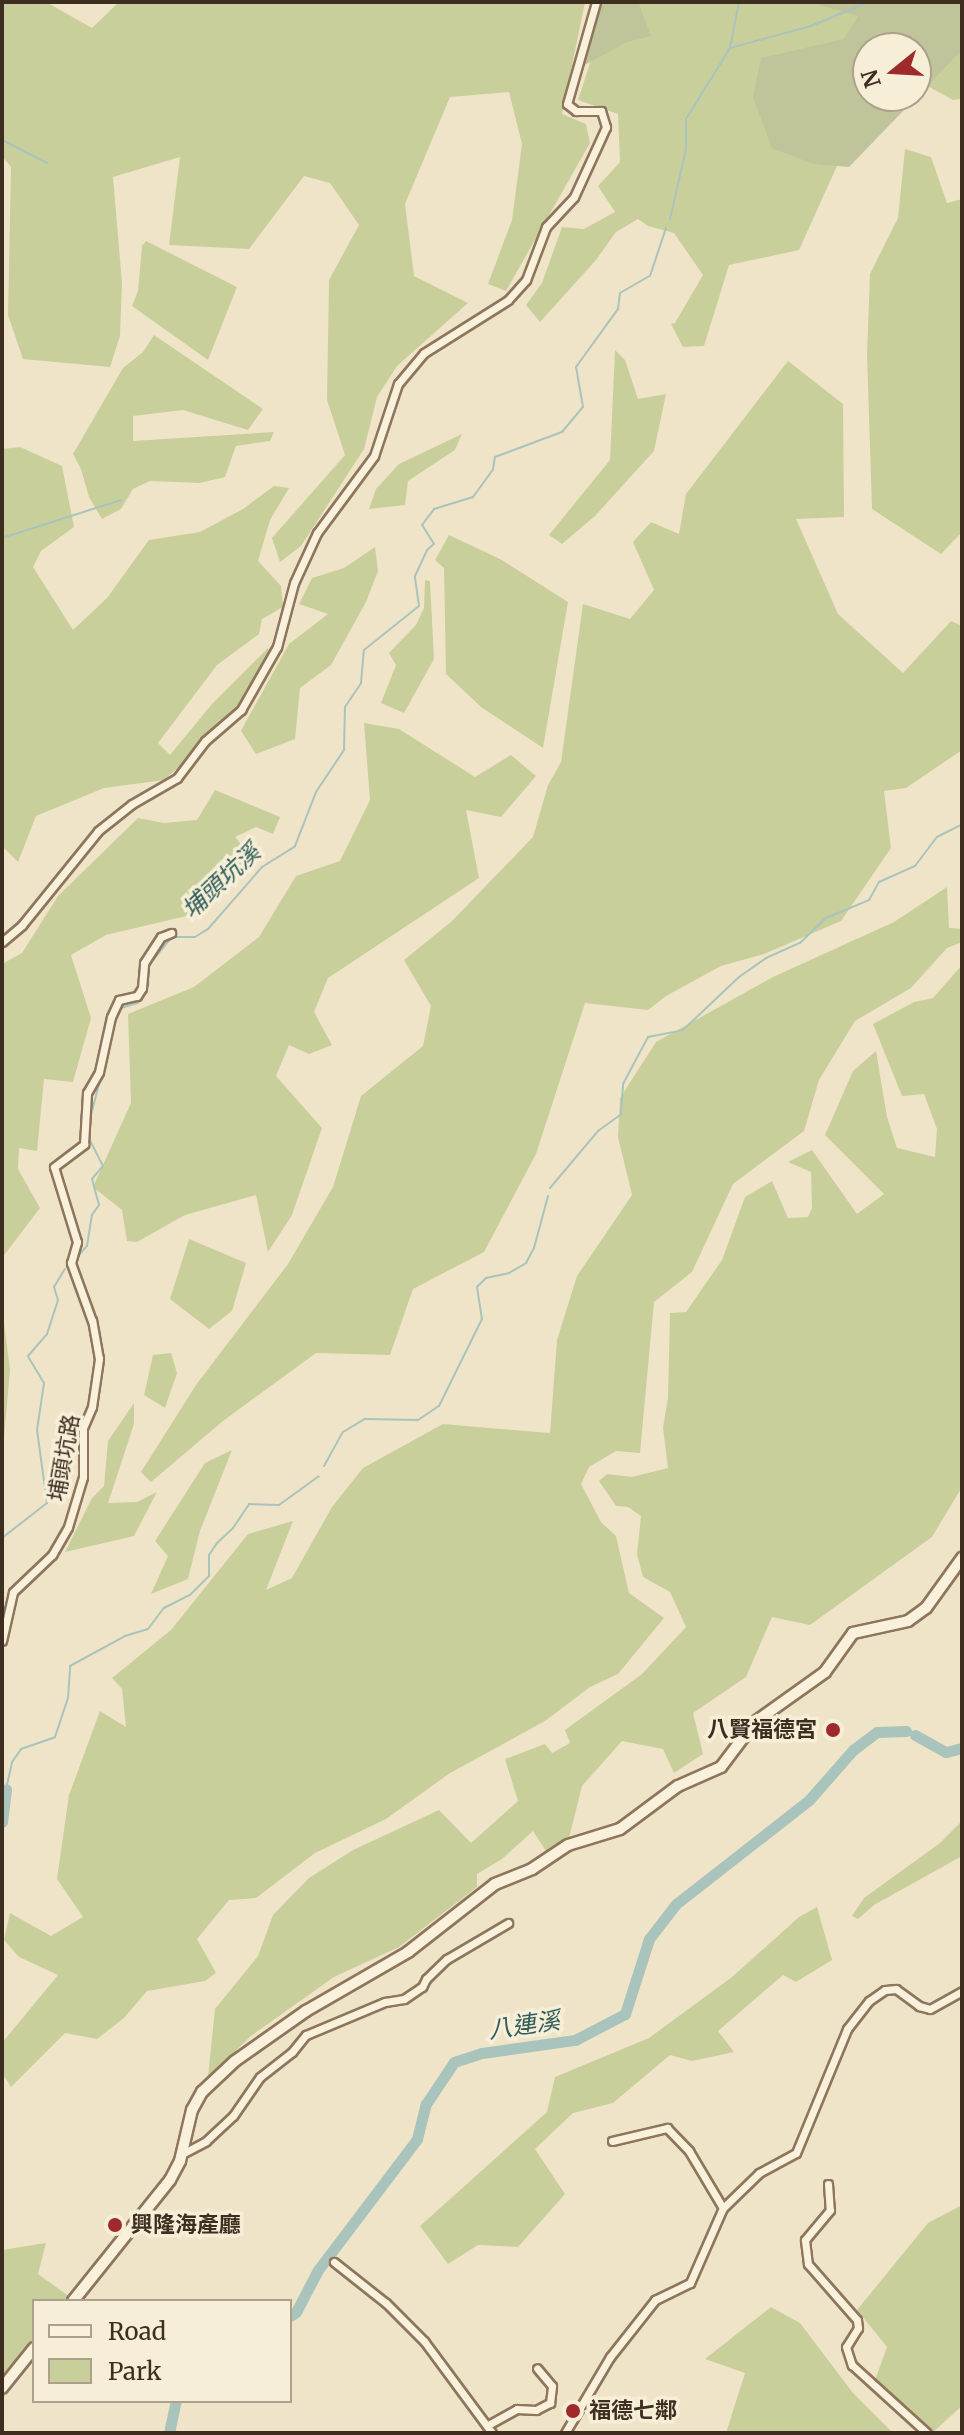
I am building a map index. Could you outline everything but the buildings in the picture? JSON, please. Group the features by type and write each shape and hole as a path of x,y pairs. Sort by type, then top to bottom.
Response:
{"street":[{"path":"2,942 22,925 98,831 132,804 177,778 205,741 241,710 277,647 294,583 317,533 374,456 398,384 424,353 508,300 526,280 546,227 574,197 606,127 601,111 576,111 567,104 596,2"},
{"name":"埔頭坑路","path":"2,1641 13,1592 52,1555 68,1527 83,1477 83,1428 92,1407 99,1359 92,1321 71,1263 77,1242 54,1167 84,1144 87,1093 99,1072 111,1017 119,1000 137,996 142,988 144,963 161,937 171,933"},
{"path":"75,2299 156,2199 182,2154 192,2110 202,2092 235,2061 306,2011 408,1952 495,1884 532,1869 568,1845 620,1829 678,1786 721,1767 755,1722 825,1672 853,1633 908,1621 926,1608 962,1558"},
{"path":"182,2154 206,2141 233,2116 260,2077 292,2052 306,2035 385,2002 404,1999 422,1987 447,1959 508,1923"},
{"path":"565,2433 610,2357 655,2300 690,2283 723,2208 759,2173 796,2153 847,2029 869,2001 885,1990 896,1989 919,2006 930,2009 962,1991"},
{"path":"612,2141 667,2128 689,2151 723,2208"},
{"path":"828,2184 830,2210 805,2240 808,2264 857,2320 858,2328 846,2347 852,2365 927,2433"},
{"path":"334,2262 398,2314 424,2341 490,2429 517,2409 536,2410 550,2403 552,2386 537,2368"},
{"path":"2,2388 32,2350"}],"green space":[{"path":"2,2 46,2 92,28 119,2 585,2 562,114 586,124 590,143 506,291 488,284 512,220 522,144 509,92 450,97 405,204 414,276 468,303 397,366 377,397 364,449 301,546 280,562 272,538 345,455 327,400 329,280 359,225 330,183 304,176 249,249 169,245 180,157 113,177 122,283 120,336 110,367 23,359 8,315 11,167 2,156"},
{"path":"599,2 638,2 651,36 627,42 581,67"},
{"path":"610,2 962,2 962,99 953,100 932,88 932,32 852,32 852,112 865,112 861,132 837,166 799,250 729,265 704,346 683,347 671,324 675,323 703,275 674,233 648,226 638,219 616,232 596,260 540,322 526,305 542,283 562,227 584,229 615,212 598,186 620,162 618,114 578,100"},
{"path":"808,2 962,2 962,50 932,81 932,32 852,32 852,112 902,112 849,167 813,164 772,148 753,97 761,58 844,39 858,16"},
{"path":"905,149 931,157 947,203 962,199 962,532 941,554 872,509 867,354 870,274 898,218"},
{"path":"146,241 237,287 208,360 132,306 138,291 142,246"},
{"path":"154,335 263,409 248,430 183,410 133,416 133,441 274,432 270,441 236,446 225,477 200,483 150,481 133,489 121,509 102,519 89,497 73,454 123,368 143,352"},
{"path":"615,350 625,360 638,399 666,394 654,451 595,516 562,544 549,535 610,460"},
{"path":"788,361 843,404 844,517 796,519 838,614 903,673 951,621 962,626 962,750 906,788 884,791 891,848 841,921 764,954 721,966 666,996 648,1010 585,1003 536,1154 484,1252 413,1289 390,1355 316,1353 223,1421 151,1482 141,1472 196,1385 288,1264 333,1187 361,1096 423,1046 431,1006 404,960 452,921 533,837 548,785 561,762 583,604 630,619 654,590 633,542 651,522 679,534 686,494"},
{"path":"462,434 455,450 408,481 405,505 369,509 376,489 399,464"},
{"path":"20,447 62,466 74,527 41,551 33,567 73,630 107,598 149,540 200,532 243,509 274,486 289,488 270,520 258,561 281,586 283,607 262,619 259,634 217,665 158,743 170,755 212,704 268,648 270,652 239,714 164,780 104,788 36,816 18,862 2,846 2,449"},
{"path":"449,535 500,559 568,602 543,748 481,707 446,674 444,568 435,560"},
{"path":"375,547 378,571 366,602 331,665 300,688 295,739 256,754 241,731 243,727 289,644 328,614 299,604 312,578 344,568"},
{"path":"425,580 430,581 434,659 404,713 381,703 396,665 389,653 416,625 424,608"},
{"path":"364,723 399,729 475,777 511,755 536,776 501,817 466,810 479,878 328,978 314,1012 332,1045 309,1054 289,1045 276,1076 322,1128 292,1215 268,1252 256,1195 185,1215 137,1242 127,1241 122,1210 93,1187 131,1103 128,1014 194,987 259,937 296,876 340,861 370,800"},
{"path":"215,790 280,817 273,834 256,827 235,837 252,857 224,880 223,889 199,913 106,935 71,955 91,1018 73,1082 44,1079 37,1151 19,1148 18,1169 40,1208 2,1258 2,964 22,953 58,896 138,818 164,823 197,820"},
{"path":"947,887 949,928 962,929 962,942 947,948 911,988 855,1021 819,1080 804,1131 733,1184 692,1272 654,1302 640,1453 616,1451 589,1467 581,1484 601,1522 616,1536 629,1593 664,1618 618,1674 590,1687 545,1721 450,1773 386,1819 315,1853 256,1898 229,1900 197,1939 216,1973 205,1981 147,1991 124,2018 97,2039 65,2033 11,2087 2,2073 2,2043 58,1975 19,1957 4,1940 10,1913 51,1936 83,1917 57,1879 69,1795 100,1711 126,1727 122,1689 112,1678 171,1630 248,1534 293,1521 266,1590 292,1578 332,1507 363,1468 443,1424 550,1433 557,1340 577,1276 632,1195 618,1137 620,1098 656,1042 773,977 894,922"},
{"path":"962,965 962,1487 932,1537 810,1625 772,1617 746,1677 693,1713 703,1754 674,1773 663,1749 622,1741 582,1786 569,1838 548,1854 533,1831 502,1859 477,1874 477,1887 399,1947 334,1977 251,2036 208,2077 215,2009 258,1956 273,1915 309,1878 353,1850 439,1810 471,1843 518,1801 505,1759 545,1744 552,1753 570,1743 565,1730 642,1674 686,1627 670,1592 643,1577 637,1554 641,1516 628,1507 616,1506 599,1481 607,1474 632,1477 668,1468 663,1428 668,1397 670,1313 686,1312 722,1260 745,1197 772,1181 788,1218 808,1217 812,1208 811,1172 788,1162 812,1150 857,1214 884,1194 825,1135 853,1071 876,1051 887,1117 897,1148 935,1157 937,1129 924,1094 902,1096 873,1024 914,1002 933,998"},
{"path":"189,1239 246,1263 232,1311 209,1329 170,1299"},
{"path":"2,1307 10,1370 2,1460"},
{"path":"171,1353 177,1373 165,1408 144,1395 153,1355"},
{"path":"134,1403 134,1424 108,1503 137,1502 157,1492 134,1536 65,1552 92,1498 104,1486 108,1441"},
{"path":"232,1450 200,1531 188,1579 151,1594 168,1556 155,1541 205,1463"},
{"path":"962,1821 962,1856 874,1905 858,1919 852,1916 864,1898 940,1843"},
{"path":"817,1907 832,1960 796,1982 783,1975 718,2031 734,2052 692,2061 670,2055 613,2103 573,2113 535,2149 565,2194 518,2247 478,2245 448,2264 420,2226 547,2112 555,2077 649,2038 732,1977 799,1917"},
{"path":"962,2205 962,2406 932,2433 875,2380 887,2347 857,2310 928,2223"},
{"path":"46,2243 38,2274 70,2297 32,2299 32,2343 2,2375 2,2250"},
{"path":"771,2307 800,2323 853,2393 893,2433 726,2433 745,2373 705,2359"}],"waterway":[{"path":"730,48 739,2"},
{"name":"埔頭坑溪","path":"670,219 686,149 686,119 730,48 811,26 868,2"},
{"path":"2,140 47,163"},
{"name":"埔頭坑溪","path":"89,1123 118,1009 138,1003 148,986 149,965 172,937 195,937 208,929 262,867 295,846 316,792 344,750 345,707 361,683 364,650 419,606 415,576 427,550 434,544 422,525 434,509 473,497 493,469 495,457 562,432 583,407 576,367 618,309 620,293 650,276 666,228"},
{"path":"2,538 121,500"},
{"path":"550,1188 598,1131 621,1114 623,1084 648,1037 683,1030 739,977 766,958 800,943 826,918 869,900 879,882 915,866 937,837 962,824"},
{"name":"埔頭坑溪","path":"77,1257 87,1246 92,1215 99,1205 92,1179 103,1166 88,1137"},
{"path":"324,1466 343,1432 365,1419 418,1420 439,1406 482,1319 477,1287 486,1278 509,1273 526,1263 534,1248 548,1196"},
{"name":"埔頭坑溪","path":"2,1538 47,1503 37,1430 44,1383 28,1356 47,1334 58,1300 54,1287 65,1269"},
{"path":"6,1789 12,1762 21,1749 55,1737 68,1698 70,1666 125,1636 148,1629 164,1608 190,1595 209,1576 209,1555 249,1504 279,1505 319,1476"},
{"name":"八連溪","path":"292,2315 318,2270 417,2139 426,2104 454,2062 482,2053 575,2040 625,2014 649,1939 676,1904 809,1800 853,1750 877,1732 906,1731"},
{"name":"八連溪","path":"915,1735 946,1752 962,1748"},
{"name":"埔頭坑溪","path":"2,1822 6,1789"},
{"name":"八連溪","path":"169,2433 176,2403"}],"place":[{"name":"八賢福德宮","path":"833,1730"},
{"name":"興隆海產廳","path":"115,2225"},
{"name":"福德七鄰","path":"573,2411"}]}
